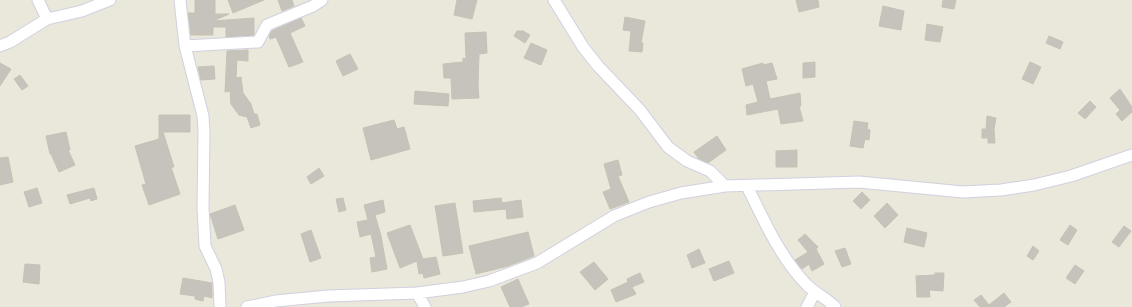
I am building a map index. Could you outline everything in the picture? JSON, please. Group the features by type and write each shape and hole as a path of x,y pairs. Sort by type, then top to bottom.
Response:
{"street":[{"path":"38,0 47,18"},
{"path":"0,46 10,42 47,18 82,11 110,0"},
{"path":"180,0 185,46 203,116 202,208 205,246 216,269 219,282 220,307"},
{"path":"185,46 258,42 267,25 313,6 322,0"},
{"path":"554,0 583,47 598,66 640,110 668,148 687,161 710,171 725,186"},
{"path":"247,307 328,296 417,292 463,287 488,281 537,263 614,216 649,202 681,193 725,186 859,182 963,192 1001,190 1034,185 1071,176 1132,154"},
{"path":"747,186 792,268 815,292 835,307"},
{"path":"417,292 425,307"},
{"path":"807,307 815,292"}],"building":[{"path":"195,0 215,0 215,14 229,14 213,21 254,18 254,35 226,37 226,27 213,27 213,35 191,35 188,13 195,13"},
{"path":"228,0 264,0 233,13"},
{"path":"278,0 292,0 294,6 282,11"},
{"path":"457,0 477,0 472,19 454,15"},
{"path":"796,0 818,0 819,7 799,12"},
{"path":"943,0 956,0 954,9 942,7"},
{"path":"883,6 904,11 901,30 879,26"},
{"path":"625,17 645,21 641,43 643,43 642,52 629,51 631,31 623,30"},
{"path":"301,18 305,26 290,33 303,62 289,67 276,37 270,39 269,36 272,31"},
{"path":"927,24 943,27 940,42 925,40"},
{"path":"517,31 523,31 530,35 525,43 514,36"},
{"path":"486,32 487,53 479,54 479,98 452,99 451,78 444,78 443,64 463,62 463,58 466,59 465,33"},
{"path":"1049,36 1063,42 1060,49 1046,43"},
{"path":"531,43 547,50 541,65 524,58"},
{"path":"248,50 248,61 237,60 236,78 241,77 243,93 251,104 254,114 257,114 260,125 251,128 247,117 239,115 231,104 230,91 225,92 227,51"},
{"path":"350,54 358,69 343,76 336,61"},
{"path":"815,62 815,77 803,78 803,63"},
{"path":"1030,62 1041,67 1033,84 1022,79"},
{"path":"0,63 11,69 0,86"},
{"path":"763,63 763,65 772,63 777,79 766,81 770,99 800,93 801,106 799,106 803,121 781,124 778,109 747,115 746,105 758,102 753,84 746,86 742,69"},
{"path":"214,66 215,79 201,80 198,67"},
{"path":"20,75 28,86 22,90 14,79"},
{"path":"1120,89 1132,107 1132,112 1122,121 1116,114 1120,110 1110,98"},
{"path":"415,91 449,94 448,106 414,104"},
{"path":"1090,101 1096,107 1085,119 1078,113"},
{"path":"159,115 190,115 190,132 163,132 174,167 171,167 180,194 149,205 142,185 146,184 135,146 159,139"},
{"path":"987,116 996,118 994,129 995,143 988,143 988,138 982,138 982,129 986,129"},
{"path":"394,120 397,129 404,127 410,149 371,160 363,128"},
{"path":"854,121 868,123 867,129 870,130 869,140 865,139 863,148 850,146"},
{"path":"66,132 70,150 68,150 75,165 59,172 50,154 46,136"},
{"path":"717,136 726,150 708,163 699,159 694,152"},
{"path":"797,150 797,167 776,167 776,151"},
{"path":"8,157 13,182 0,185 0,158"},
{"path":"618,160 622,175 618,176 629,202 610,209 603,192 611,189 604,164"},
{"path":"319,168 324,176 311,184 307,177"},
{"path":"37,188 42,203 29,207 24,192"},
{"path":"94,188 97,199 91,201 90,198 70,204 67,195"},
{"path":"862,192 870,200 861,209 853,201"},
{"path":"343,198 346,210 339,212 336,199"},
{"path":"501,198 502,203 521,200 523,217 507,219 506,209 474,212 473,201"},
{"path":"383,200 385,212 375,215 381,236 387,269 372,272 370,258 376,257 371,234 360,237 357,222 368,220 364,205"},
{"path":"455,203 463,253 443,256 435,206"},
{"path":"887,203 898,215 885,228 874,216"},
{"path":"235,205 244,230 218,239 210,214"},
{"path":"410,225 423,259 436,257 440,274 424,278 423,273 419,274 417,261 400,268 387,233"},
{"path":"1070,225 1077,230 1068,245 1060,240"},
{"path":"1124,226 1131,231 1119,247 1112,242"},
{"path":"907,228 927,233 924,247 904,242"},
{"path":"311,230 321,258 310,262 301,234"},
{"path":"528,232 534,256 508,266 476,274 469,246"},
{"path":"805,234 818,247 816,249 824,264 812,271 809,264 802,269 795,260 808,252 798,240"},
{"path":"1033,246 1039,251 1033,260 1027,256"},
{"path":"845,248 851,264 842,267 835,251"},
{"path":"699,249 705,263 692,268 687,255"},
{"path":"729,261 734,273 714,281 709,269"},
{"path":"594,262 608,279 595,290 580,272"},
{"path":"25,264 40,265 39,284 23,282"},
{"path":"1075,265 1084,271 1075,284 1066,278"},
{"path":"640,273 644,282 632,287 636,294 616,302 611,290 628,282 627,279"},
{"path":"935,273 944,273 943,291 929,290 930,297 917,297 916,276 935,275"},
{"path":"183,278 212,283 212,298 204,296 203,301 195,299 195,296 180,294"},
{"path":"518,279 529,304 521,307 510,307 501,287"},
{"path":"1004,293 1011,302 1004,307 980,307 974,300 981,295 989,305"}]}
